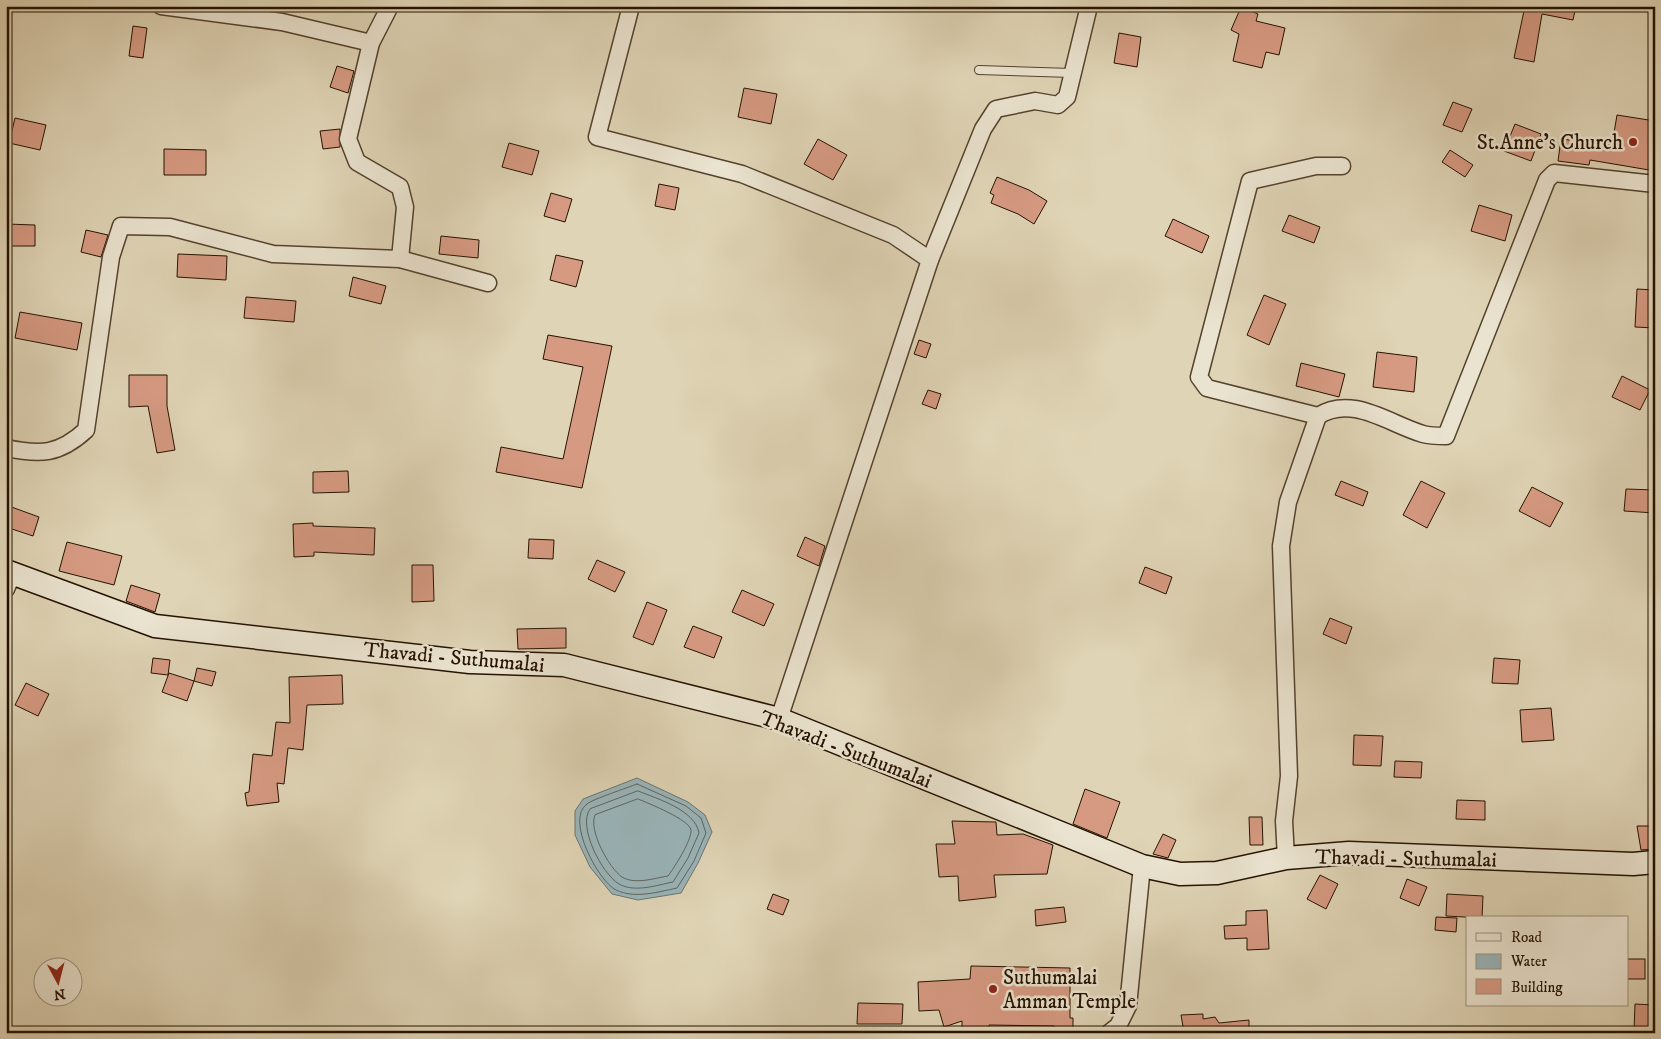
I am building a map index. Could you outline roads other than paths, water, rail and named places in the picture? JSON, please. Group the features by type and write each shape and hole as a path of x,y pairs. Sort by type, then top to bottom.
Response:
{"main road":[{"name":"Thavadi - Suthumalai","path":"8,578 155,626 470,662 564,665 779,720 1142,866 1180,874 1218,873 1286,858 1349,853 1633,864 1655,862"}],"street":[{"path":"161,6 282,22 371,43"},
{"path":"390,6 371,43 348,139 356,162 400,188 405,207 400,259"},
{"path":"631,6 597,138 742,174 893,235 930,260"},
{"path":"779,720 930,260 983,129 996,109 1035,101 1058,105 1067,97 1086,7"},
{"path":"1318,416 1207,388 1199,377 1250,181 1316,166 1342,166"},
{"path":"1286,858 1284,821 1289,776 1281,546 1288,502 1318,416 1330,408 1359,409 1424,435 1446,436 1547,180 1554,174 1655,184"},
{"path":"6,448 35,454 71,444 86,430 111,256 121,226 170,227 273,254 400,259 488,283"},
{"path":"1117,1030 1128,1006 1142,866"}],"lane":[{"path":"979,70 1072,73"}],"water":[{"path":"637,778 688,802 705,815 712,832 698,863 681,893 638,900 612,894 590,867 575,835 575,811 583,799"}],"place":[{"name":"St.Anne's Church","path":"1633,142"},
{"name":"Suthumalai Amman Temple","path":"993,989"}]}
